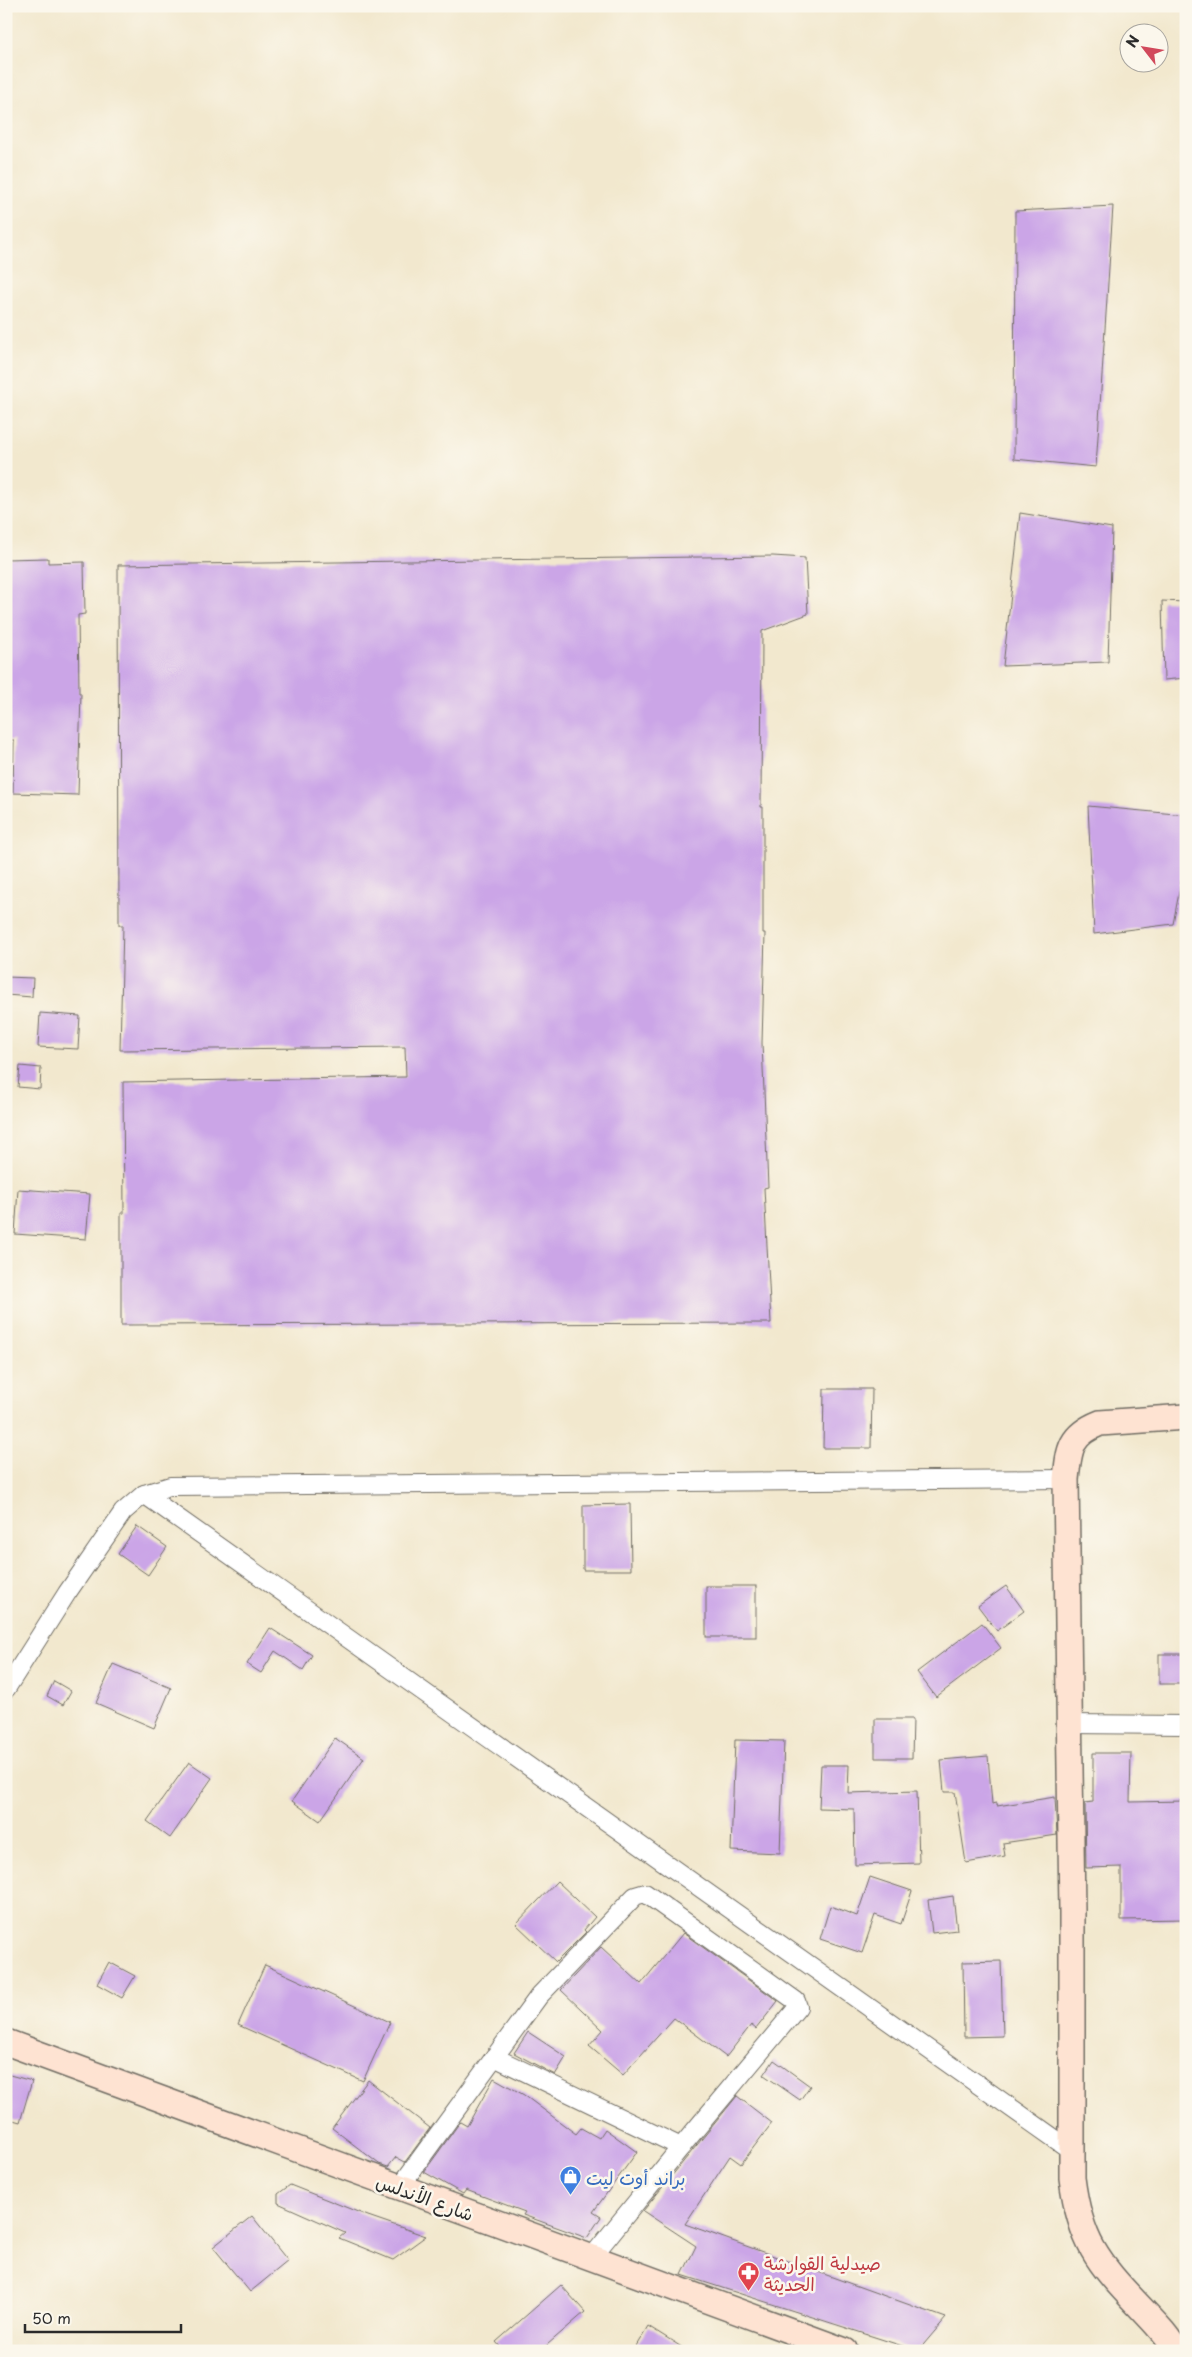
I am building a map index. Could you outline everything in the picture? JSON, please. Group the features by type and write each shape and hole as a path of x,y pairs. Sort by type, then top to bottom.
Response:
{"main road":[{"path":"1176,2351 1159,2327 1106,2271 1087,2241 1076,2210 1072,2178 1072,1912 1066,1479 1069,1450 1076,1437 1088,1428 1100,1423 1186,1416"},
{"name":"شارع الأندلس","path":"6,2042 845,2351"}],"street":[{"path":"6,1689 104,1538 123,1512 144,1494 170,1486 1066,1479"},
{"path":"144,1494 1072,2152"},
{"path":"1068,1724 1186,1725"},
{"path":"399,2188 539,1996 634,1896 645,1893 799,2003 798,2007 591,2258"},
{"path":"494,2057 681,2147"}],"building":[{"path":"1113,206 1096,467 1014,459 1015,211"},
{"path":"1020,513 1112,528 1108,662 1003,666"},
{"path":"773,556 805,558 808,614 762,631 761,807 763,807 763,933 765,933 762,1043 768,1187 764,1188 771,1323 121,1325 121,1213 124,1213 123,1082 406,1077 405,1047 120,1050 123,925 119,925 118,565"},
{"path":"48,558 48,563 84,562 85,614 78,615 79,693 81,693 78,795 13,793 14,740 6,740 6,559"},
{"path":"1162,601 1186,602 1186,678 1164,680"},
{"path":"1088,806 1186,815 1186,856 1173,924 1094,934"},
{"path":"6,977 33,978 32,997 6,995"},
{"path":"40,1013 80,1016 78,1049 38,1047"},
{"path":"20,1066 41,1068 40,1089 18,1087"},
{"path":"18,1189 90,1194 86,1239 15,1234"},
{"path":"824,1389 872,1389 871,1448 823,1448"},
{"path":"630,1504 631,1570 583,1570 583,1505"},
{"path":"137,1526 167,1547 148,1575 118,1554"},
{"path":"706,1586 756,1586 756,1637 706,1637"},
{"path":"1006,1586 1024,1611 997,1631 978,1606"},
{"path":"982,1623 1001,1648 936,1697 917,1672"},
{"path":"270,1628 312,1655 303,1670 275,1651 261,1673 247,1664"},
{"path":"1159,1654 1186,1654 1186,1684 1159,1684"},
{"path":"113,1664 171,1688 154,1728 96,1703"},
{"path":"54,1681 71,1691 63,1705 47,1696"},
{"path":"875,1719 913,1719 912,1758 875,1758"},
{"path":"335,1738 364,1758 320,1821 292,1801"},
{"path":"735,1740 784,1741 780,1853 731,1851"},
{"path":"1093,1753 1131,1753 1130,1802 1186,1801 1186,1919 1121,1920 1121,1867 1086,1868 1085,1803 1093,1802"},
{"path":"988,1756 992,1804 997,1803 997,1806 1055,1797 1057,1835 1003,1843 1005,1856 966,1863 955,1792 944,1792 941,1760"},
{"path":"189,1762 212,1778 170,1838 147,1821"},
{"path":"821,1765 849,1765 848,1793 917,1791 919,1863 855,1865 854,1809 819,1808"},
{"path":"870,1877 912,1891 901,1924 875,1915 862,1953 820,1939 830,1906 857,1916"},
{"path":"557,1881 595,1917 584,1930 586,1932 556,1962 516,1924"},
{"path":"953,1896 957,1930 932,1933 928,1900"},
{"path":"683,1933 778,2001 756,2029 751,2025 726,2057 674,2018 623,2075 589,2046 603,2030 561,1990 601,1947 641,1984"},
{"path":"1001,1961 1003,2036 964,2037 963,1962"},
{"path":"109,1962 135,1976 122,1998 97,1984"},
{"path":"265,1965 390,2022 363,2081 238,2025"},
{"path":"528,2032 566,2057 555,2075 514,2053"},
{"path":"774,2060 810,2086 800,2100 764,2075"},
{"path":"6,2074 32,2081 20,2122 6,2118"},
{"path":"494,2078 524,2095 576,2134 581,2128 599,2138 605,2129 637,2152 593,2212 601,2217 587,2238 523,2215 525,2212 466,2190 463,2194 424,2172 460,2122 467,2126"},
{"path":"368,2080 430,2128 405,2162 396,2157 388,2167 379,2164 332,2128"},
{"path":"737,2096 772,2123 741,2164 730,2156 685,2224 946,2318 918,2351 682,2275 696,2246 643,2211"},
{"path":"290,2185 368,2216 426,2236 393,2260 339,2238 345,2233 278,2203 278,2194"},
{"path":"252,2216 288,2261 250,2292 213,2247"},
{"path":"561,2285 585,2312 540,2351 504,2351 496,2342"},
{"path":"648,2326 688,2351 633,2351"}],"place":[{"name":"براند أوت ليت","path":"570,2196"},
{"name":"صيدلية القوارشة الحديثة","path":"748,2291"}]}
